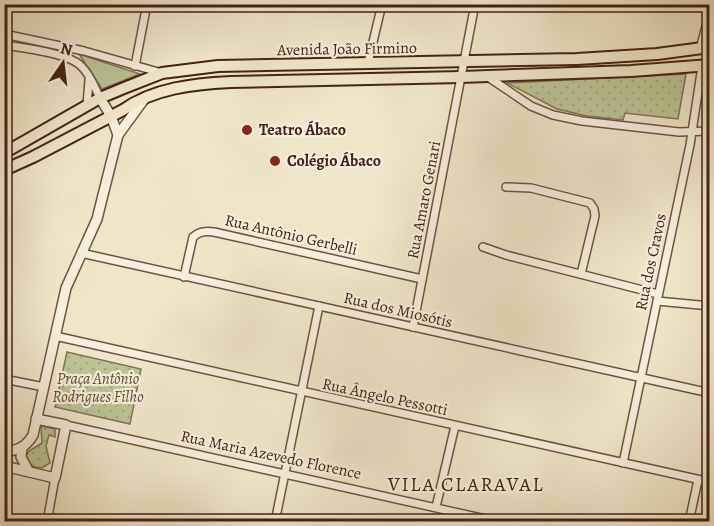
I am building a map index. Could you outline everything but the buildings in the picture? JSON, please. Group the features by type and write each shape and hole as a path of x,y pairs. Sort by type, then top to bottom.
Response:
{"main road":[{"name":"Avenida João Firmino","path":"4,153 100,98 162,73 218,66 586,59 705,48"},
{"name":"Avenida João Firmino","path":"4,170 145,98 167,90 208,83 461,77 706,66"}],"street":[{"path":"135,66 147,4"},
{"path":"368,63 382,4"},
{"name":"Rua Amaro Genari","path":"412,327 475,4"},
{"path":"705,48 710,11"},
{"path":"4,34 84,51 162,73"},
{"path":"4,45 79,63 111,116 118,135"},
{"name":"Rua dos Cravos","path":"623,463 706,66"},
{"path":"486,75 531,106 553,115 582,121 692,132 710,131"},
{"path":"87,107 89,78"},
{"path":"5,451 22,447 33,435 66,288 102,205 118,135 145,98"},
{"path":"506,187 531,188 590,203 595,216 581,274"},
{"name":"Rua Antônio Gerbelli","path":"184,277 193,237 205,231 422,279"},
{"path":"483,247 657,297 710,306"},
{"name":"Rua dos Miosótis","path":"81,253 710,393"},
{"path":"275,522 319,306"},
{"name":"Rua Ângelo Pessotti","path":"55,336 710,482"},
{"path":"4,379 44,387"},
{"name":"Rua Maria Azevedo Florence","path":"36,419 496,521"},
{"path":"66,425 48,519 70,522"},
{"path":"436,507 455,426"},
{"path":"22,447 21,457 29,472"},
{"path":"4,466 55,478"},
{"path":"689,522 698,480"}],"green space":[{"path":"79,54 140,74 102,89"},
{"path":"686,74 678,119 625,113 623,120 587,116 557,109 507,83"},
{"name":"Praça Antônio Rodrigues Filho","path":"67,352 141,369 130,424 55,407"},
{"path":"41,426 55,429 55,437 49,435 46,446 50,463 42,468 31,466 25,457 29,451 42,443"}],"place":[{"name":"Teatro Ábaco","path":"247,130"},
{"name":"Colégio Ábaco","path":"275,161"}],"district":[{"name":"VILA CLARAVAL","path":"466,484"}]}
